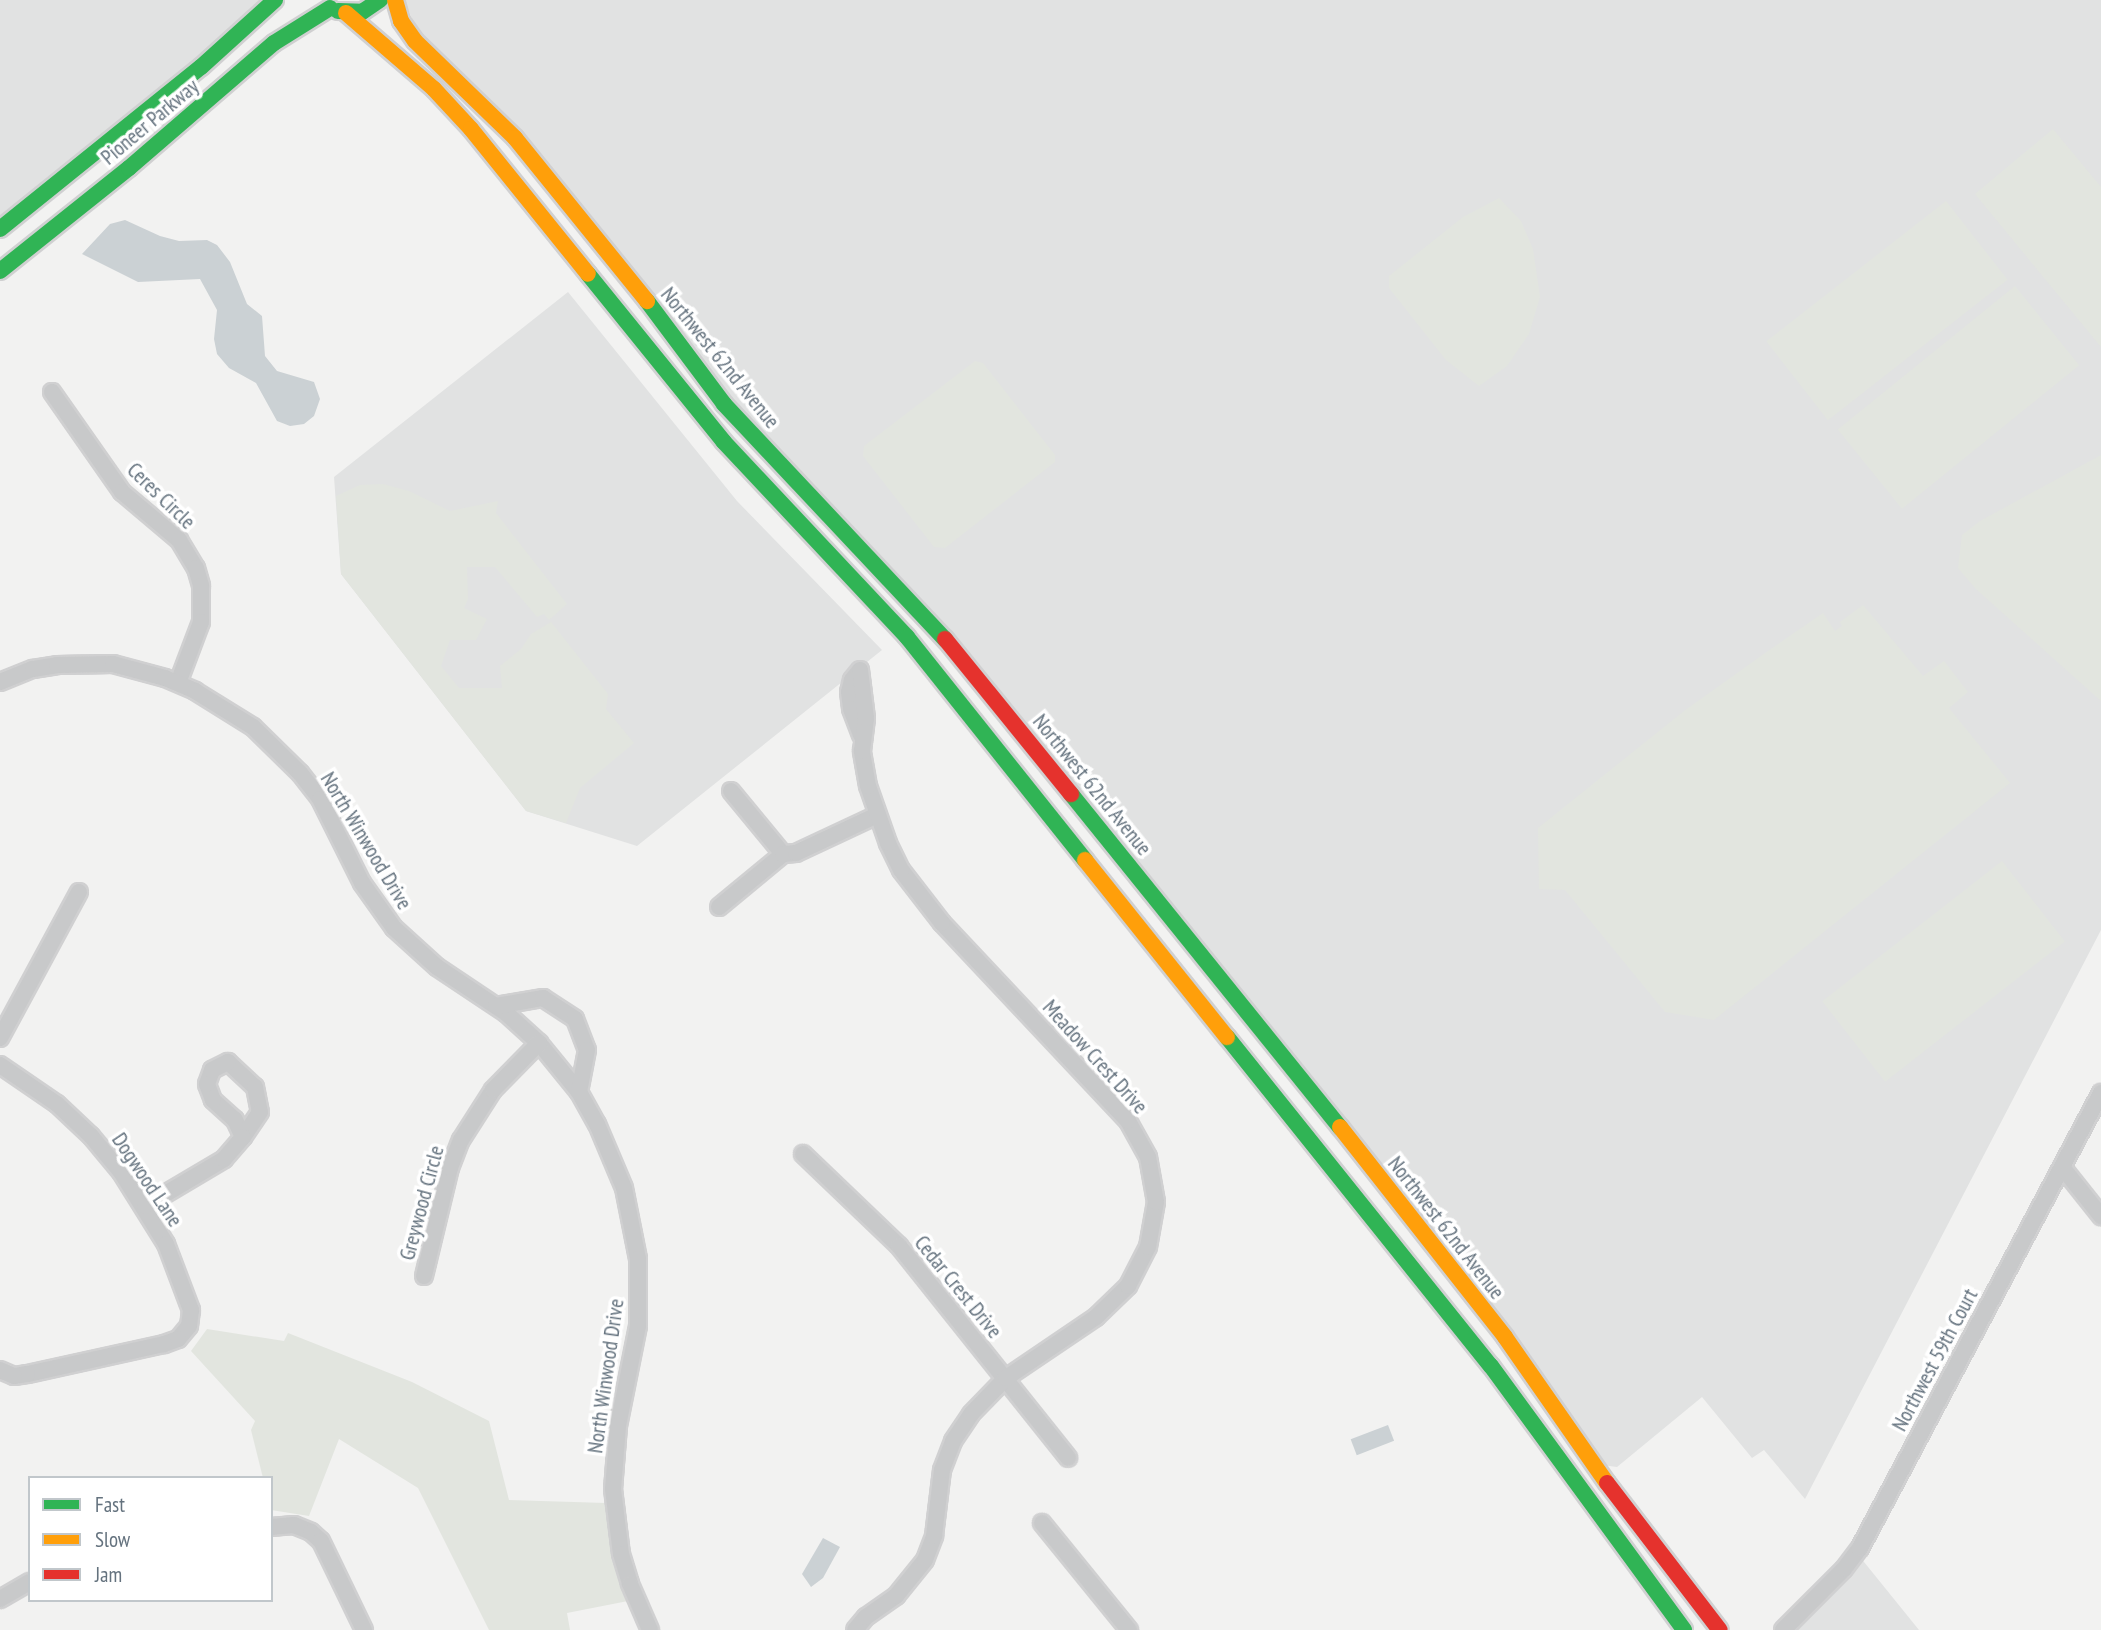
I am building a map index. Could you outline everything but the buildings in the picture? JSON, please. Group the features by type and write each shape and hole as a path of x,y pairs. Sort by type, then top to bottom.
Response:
{"street":[{"name":"Pioneer Parkway","path":"0,229 201,67 275,0"},
{"name":"Pioneer Parkway","path":"0,271 129,168 274,43 332,7 362,12 380,0"},
{"name":"Northwest 62nd Avenue","path":"395,0 401,21 415,41 515,138 617,262 724,404 930,620 1266,1032 1505,1337 1635,1523 1720,1630"},
{"path":"332,7 434,89 471,129 724,442 906,637 1491,1366 1684,1630"},
{"name":"Ceres Circle","path":"52,392 121,492 179,540 196,568 201,586 201,622 178,683"},
{"name":"North Winwood Drive","path":"1,680 33,669 81,663 113,664 178,683 225,707 278,748 320,799 362,883 394,929 438,967 496,1006 539,1043 579,1092 616,1166 633,1224 638,1259 638,1326 618,1426 613,1489 621,1554 630,1584 650,1630"},
{"name":"Meadow Crest Drive","path":"855,1630 866,1618 896,1596 925,1560 934,1536 942,1470 954,1440 971,1414 1006,1378 1096,1317 1128,1286 1140,1267 1151,1236 1156,1202 1154,1180 1139,1138 1123,1115 920,897 898,863 877,815 868,786 861,735"},
{"path":"731,791 783,854"},
{"path":"719,907 783,854 796,853 877,815"},
{"path":"0,1038 79,892"},
{"path":"496,1006 543,998 575,1019 587,1049 579,1092"},
{"name":"Greywood Circle","path":"424,1276 450,1168 461,1140 493,1090 539,1043"},
{"name":"Dogwood Lane","path":"0,1065 57,1104 91,1136 145,1206 166,1244 191,1310 188,1326 178,1339 27,1374 14,1376 0,1370"},
{"name":"Northwest 59th Court","path":"1783,1630 1844,1569 1860,1548 2101,1093"},
{"path":"145,1206 225,1159 243,1137"},
{"name":"Cedar Crest Drive","path":"803,1154 899,1246 1068,1458"},
{"path":"2062,1167 2101,1216"},
{"path":"1042,1523 1129,1630"},
{"path":"273,1527 294,1525 311,1532 321,1541 364,1630"},
{"path":"0,1599 28,1583"}],"shaded area":[{"path":"0,0 275,0 0,229"},
{"path":"404,0 2101,0 2101,930 1805,1499 1764,1450 1752,1458 1702,1397 1617,1467 1594,1464 1289,1061 417,30"},
{"path":"2053,129 2101,187 2101,347 1975,194"},
{"path":"1499,198 1521,221 1533,249 1540,297 1529,334 1507,366 1479,386 1446,360 1389,288 1389,276 1463,217"},
{"path":"1946,201 2008,280 1828,420 1766,341"},
{"path":"125,220 160,236 179,241 207,240 217,245 230,262 247,304 262,316 265,356 277,371 314,382 320,399 314,416 304,424 290,426 277,421 256,383 229,368 217,354 214,339 217,310 200,279 138,282 82,254 110,224"},
{"path":"2015,286 2079,365 1902,509 1838,429"},
{"path":"568,292 737,501 882,650 637,846 526,811 341,574 334,477"},
{"path":"975,361 983,363 1055,455 1055,462 945,548 934,547 863,456 864,446"},
{"path":"2101,455 2101,701 1976,589 1958,568 1962,535 1980,521"},
{"path":"383,484 409,491 450,511 498,501 496,513 567,604 549,620 544,614 537,617 495,567 467,567 468,599 464,608 487,619 476,640 450,640 441,666 459,688 502,688 500,666 521,649 531,634 551,622 608,694 606,709 634,743 580,788 566,823 526,811 341,574 336,496 360,485"},
{"path":"1863,605 1923,676 1944,661 1968,692 1949,708 2010,783 1714,1020 1665,1012 1565,890 1539,889 1538,828 1684,711 1823,613 1835,631 1842,626 1840,622"},
{"path":"2002,861 2065,941 1885,1082 1822,1001"},
{"path":"207,1329 284,1341 288,1333 412,1382 489,1421 509,1500 606,1503 613,1554 628,1601 567,1613 570,1630 489,1630 418,1488 339,1439 309,1516 273,1510 273,1476 262,1476 251,1430 255,1421 191,1351"},
{"path":"1388,1425 1394,1441 1357,1455 1351,1439"},
{"path":"823,1538 840,1547 823,1578 811,1587 802,1574"},
{"path":"1860,1557 1919,1630 1794,1630 1838,1586"}],"traffic: fast":[{"path":"0,229 201,67 275,0"},
{"path":"338,11 362,12 380,0"},
{"path":"0,271 129,168 274,43 330,8"},
{"path":"588,274 724,442 907,637 1085,860"},
{"path":"647,301 724,404 945,639"},
{"path":"1071,794 1340,1127"},
{"path":"1227,1037 1491,1366 1684,1630"}],"traffic: slow":[{"path":"395,0 401,21 415,41 515,138 647,301"},
{"path":"346,13 434,89 471,129 588,274"},
{"path":"1085,860 1227,1037"},
{"path":"1340,1127 1505,1337 1607,1483"}],"traffic: jam":[{"path":"945,639 1071,794"},
{"path":"1607,1483 1720,1630"}]}
